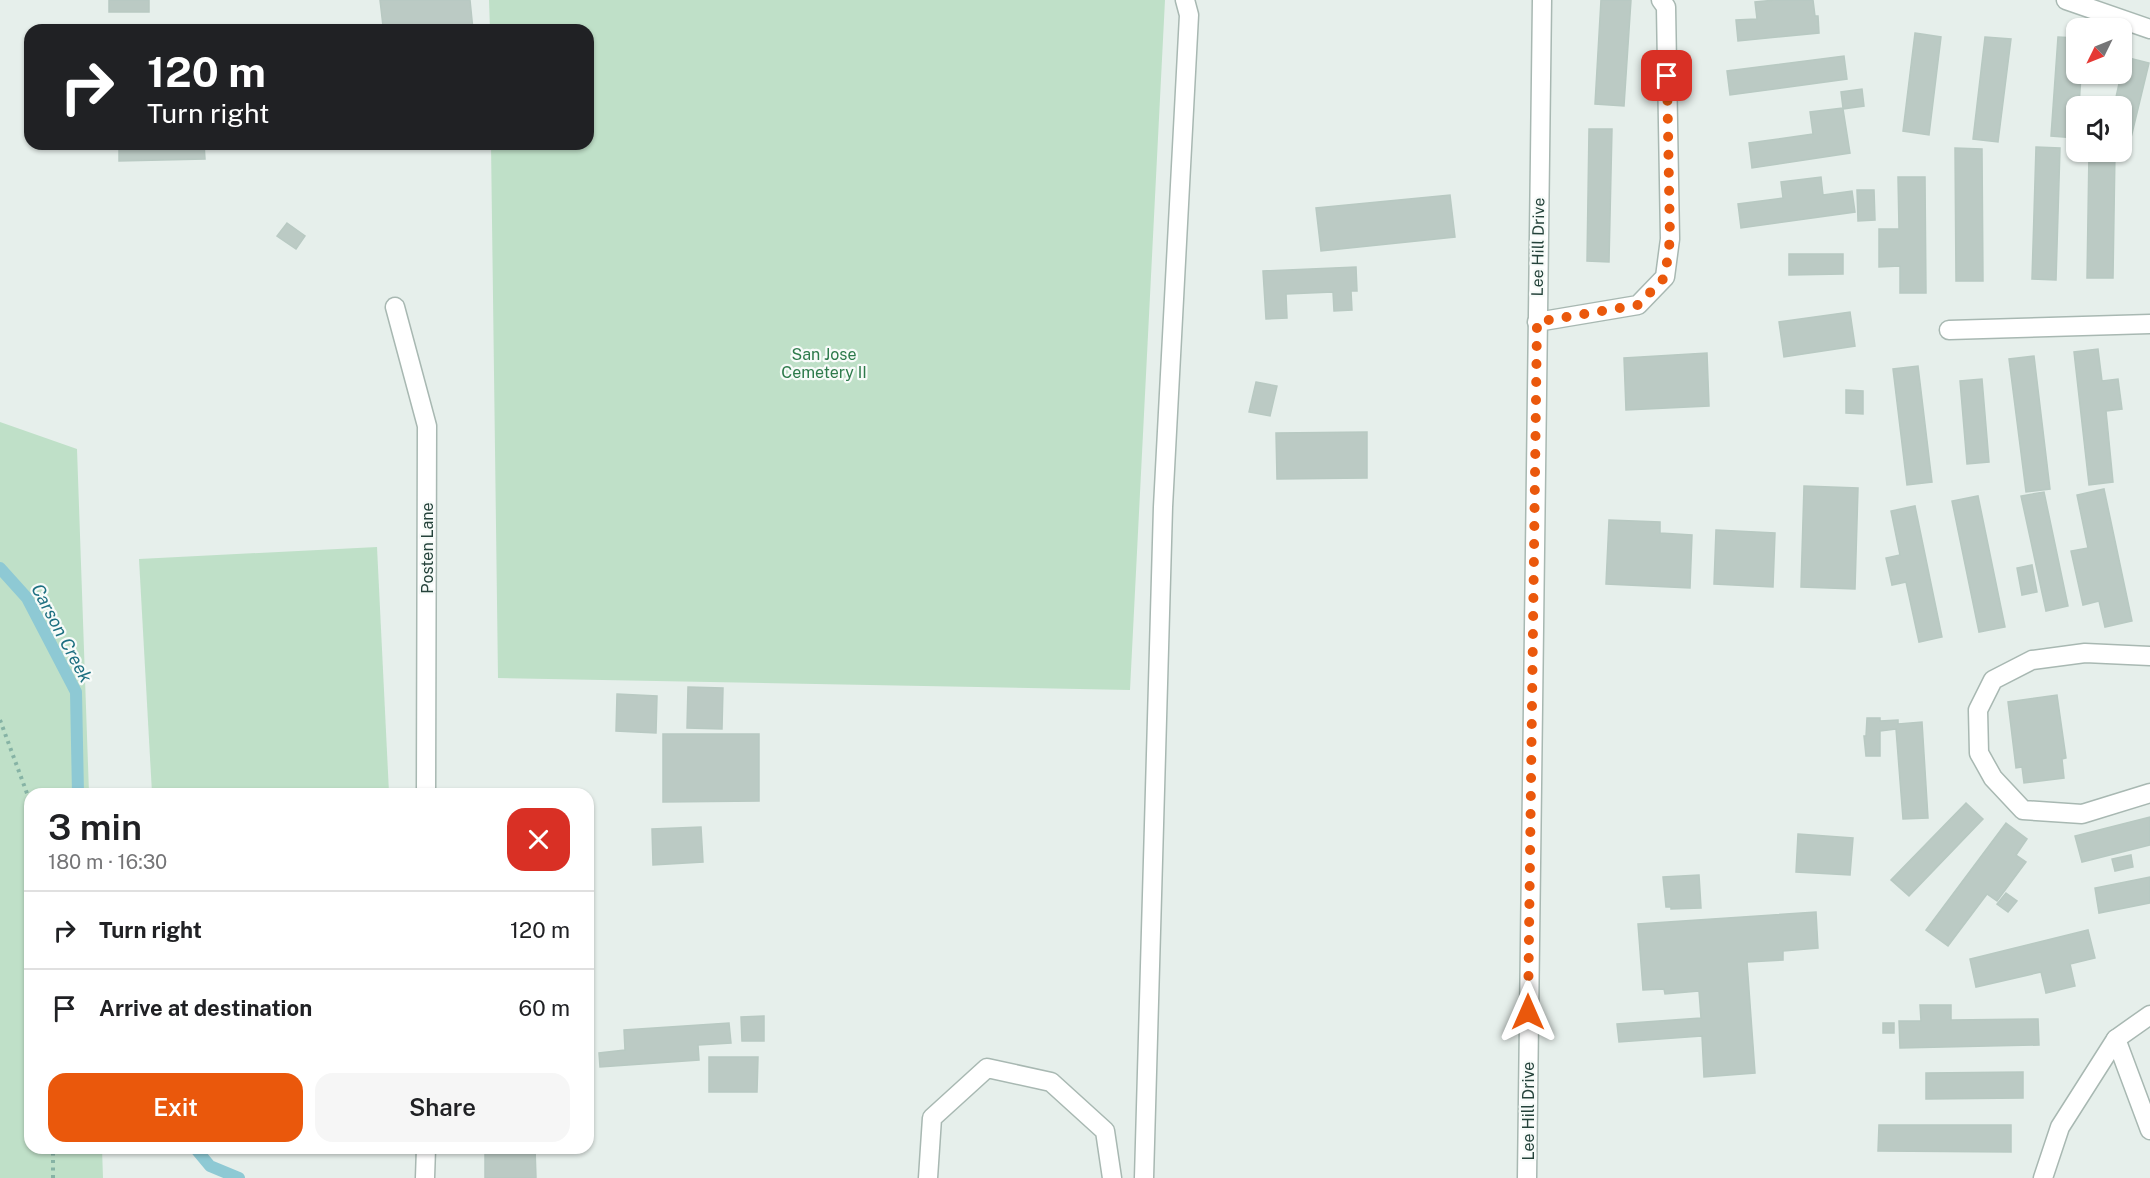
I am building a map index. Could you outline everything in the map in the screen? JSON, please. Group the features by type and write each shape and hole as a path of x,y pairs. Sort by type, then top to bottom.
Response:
{"street":[{"path":"1144,1178 1163,507 1189,15 1185,0"},
{"name":"Lee Hill Drive","path":"1527,1178 1542,0"},
{"path":"1537,322 1638,305 1665,277 1670,239 1670,168 1666,6 1661,0"},
{"path":"2066,0 2150,29"},
{"name":"Posten Lane","path":"395,307 427,426 426,788"},
{"path":"1949,330 2150,324"},
{"path":"2150,656 2085,653 2032,660 1993,680 1978,710 1979,753 1993,777 2023,810 2082,814 2150,794"},
{"path":"2043,1178 2060,1127 2116,1039 2150,1015"},
{"path":"2116,1039 2150,1130"},
{"path":"928,1178 932,1118 987,1068 1051,1082 1105,1131 1112,1178"},
{"path":"425,1178 426,1154"}],"path":[{"path":"0,720 25,788"},
{"path":"53,1154 53,1178"}],"green space":[{"name":"San Jose Cemetery II","path":"489,0 1165,0 1130,690 498,678 491,150 594,150 594,24 490,24"},
{"path":"0,422 77,449 89,788 24,788 24,1154 102,1154 103,1178 0,1178"},
{"path":"377,547 389,788 152,788 139,559"}],"building":[{"path":"109,0 149,0 149,12 109,12"},
{"path":"380,0 470,0 472,24 383,24"},
{"path":"1601,0 1631,0 1624,106 1595,104"},
{"path":"1813,0 1815,16 1818,16 1819,33 1738,41 1736,20 1757,19 1755,2"},
{"path":"1915,33 1941,37 1929,135 1903,131"},
{"path":"1985,37 2011,39 1998,142 1973,139"},
{"path":"2058,37 2066,37 2066,84 2080,84 2080,96 2066,96 2066,137 2051,136"},
{"path":"1844,56 1847,79 1730,95 1727,71"},
{"path":"2132,59 2149,63 2132,134 2132,96 2116,96 2119,84 2132,84"},
{"path":"1862,89 1864,106 1843,109 1850,153 1752,168 1749,143 1813,134 1810,112 1843,108 1841,92"},
{"path":"1589,129 1612,129 1609,262 1587,261"},
{"path":"2036,147 2060,148 2056,280 2032,279"},
{"path":"1955,148 1982,149 1983,281 1956,281"},
{"path":"119,150 204,150 205,159 119,161"},
{"path":"2089,162 2115,162 2113,278 2087,278"},
{"path":"1821,177 1823,195 1852,191 1855,212 1741,228 1738,204 1783,198 1781,182"},
{"path":"1898,177 1925,177 1926,293 1900,293 1900,266 1879,267 1879,229 1899,229"},
{"path":"1857,190 1874,190 1875,220 1858,221"},
{"path":"1450,195 1455,237 1321,251 1316,208"},
{"path":"287,223 305,236 296,249 277,236"},
{"path":"1789,254 1843,254 1843,274 1789,275"},
{"path":"1356,267 1357,291 1351,291 1352,310 1334,311 1333,292 1286,294 1287,318 1266,319 1263,271"},
{"path":"1850,312 1855,346 1784,357 1779,322"},
{"path":"2098,349 2102,381 2118,379 2122,409 2106,411 2113,482 2089,485 2074,352"},
{"path":"1707,353 1709,406 1626,410 1624,358"},
{"path":"2034,356 2050,489 2026,492 2009,359"},
{"path":"1918,366 1932,482 1907,485 1893,369"},
{"path":"1982,379 1989,462 1967,464 1960,381"},
{"path":"1256,382 1277,386 1270,416 1249,412"},
{"path":"1846,390 1863,391 1863,414 1846,413"},
{"path":"1367,432 1367,478 1277,479 1276,433"},
{"path":"1804,486 1858,488 1855,589 1801,587"},
{"path":"2104,489 2132,621 2105,627 2099,601 2083,605 2071,551 2088,548 2077,495"},
{"path":"2044,492 2068,606 2046,611 2021,496"},
{"path":"1978,496 2005,627 1979,632 1952,501"},
{"path":"1915,506 1942,637 1919,642 1906,582 1892,585 1886,558 1900,555 1891,511"},
{"path":"1609,520 1660,522 1660,533 1692,535 1690,588 1606,584"},
{"path":"1716,530 1775,533 1773,587 1714,584"},
{"path":"2032,565 2037,592 2022,595 2017,568"},
{"path":"688,687 723,688 722,729 687,728"},
{"path":"617,694 657,696 656,733 616,731"},
{"path":"2057,695 2066,758 2062,759 2064,778 2024,783 2022,767 2016,768 2008,702"},
{"path":"1867,718 1880,718 1880,721 1898,720 1898,724 1922,722 1928,818 1903,819 1896,729 1880,731 1880,756 1866,756 1864,736 1866,736"},
{"path":"663,734 759,734 759,801 663,802"},
{"path":"1966,803 1983,819 1909,896 1891,880"},
{"path":"2150,817 2150,845 2082,862 2075,836"},
{"path":"2006,823 2027,839 2016,855 2026,862 1997,901 1987,894 1948,946 1926,930"},
{"path":"701,827 703,862 653,865 652,829"},
{"path":"1798,834 1853,838 1850,875 1796,872"},
{"path":"2131,855 2133,867 2115,871 2112,859"},
{"path":"1699,875 1701,908 1671,909 1671,907 1666,907 1663,877"},
{"path":"2150,877 2150,903 2099,913 2095,888"},
{"path":"2006,893 2017,901 2008,912 1997,904"},
{"path":"1816,912 1818,948 1783,951 1783,960 1747,962 1755,1073 1704,1077 1702,1036 1619,1042 1617,1024 1701,1018 1699,991 1665,994 1664,989 1643,990 1638,924"},
{"path":"2088,930 2095,958 2070,964 2075,986 2046,993 2041,972 1976,987 1970,959"},
{"path":"1920,1005 1951,1005 1951,1020 2038,1019 2039,1045 1900,1048 1899,1021 1921,1021"},
{"path":"764,1016 764,1041 742,1041 741,1017"},
{"path":"729,1023 731,1043 698,1045 699,1060 600,1067 599,1053 625,1050 624,1030"},
{"path":"1883,1023 1894,1023 1894,1033 1883,1033"},
{"path":"709,1057 758,1057 757,1092 709,1092"},
{"path":"2023,1072 2023,1098 1926,1099 1926,1073"},
{"path":"1879,1125 2011,1125 2011,1152 1878,1151"},
{"path":"485,1154 535,1154 536,1178 485,1178"}],"waterway":[{"name":"Carson Creek","path":"0,568 27,598 76,692 78,788"},
{"name":"Carson Creek","path":"200,1154 210,1166 239,1178"}],"route":[{"path":"1528,1012 1537,322 1638,305 1665,277 1670,239 1667,76"}]}
